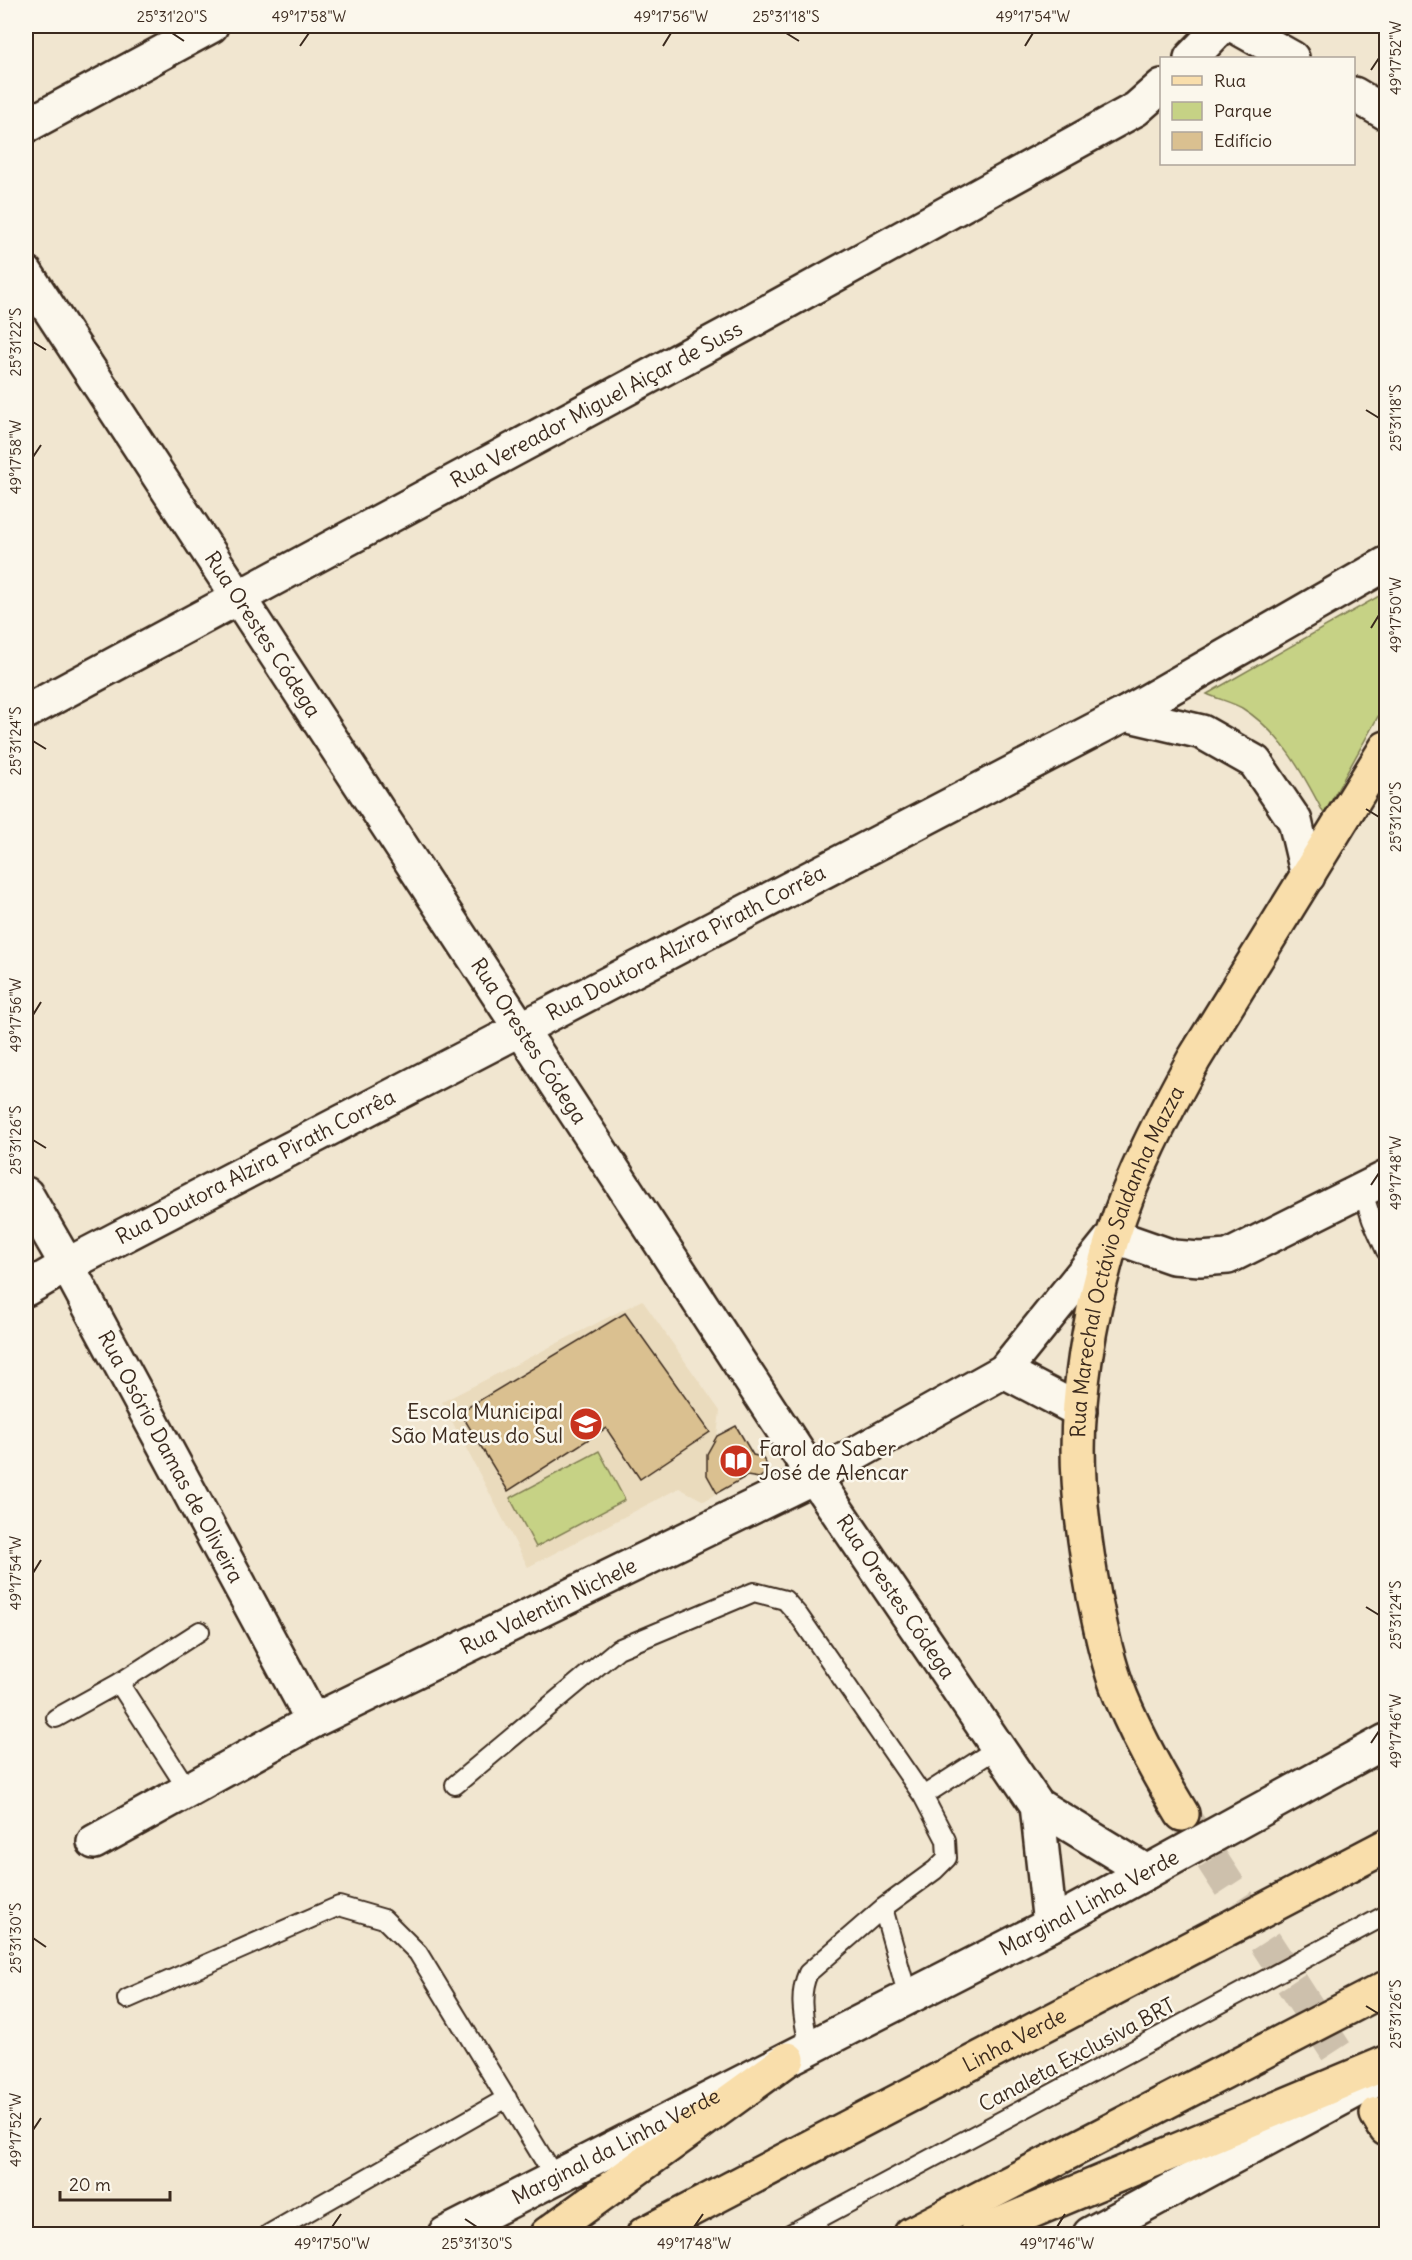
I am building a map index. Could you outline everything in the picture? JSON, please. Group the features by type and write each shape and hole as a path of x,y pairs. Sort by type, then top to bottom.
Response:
{"main road":[{"path":"26,126 211,26"},
{"path":"1192,57 1222,26"},
{"path":"1235,26 1290,57"},
{"name":"Rua Vereador Miguel Aiçar de Suss","path":"26,712 726,335 1136,109 1160,87"},
{"path":"1355,95 1386,113"},
{"name":"Rua Orestes Códega","path":"26,273 814,1476 1038,1805 1147,1872"},
{"name":"Rua Doutora Alzira Pirath Corrêa","path":"26,1290 67,1265 1125,714 1386,564"},
{"path":"1125,714 1203,732 1255,762 1295,821 1308,876"},
{"name":"Rua Marechal Octávio Saldanha Mazza","path":"1182,1814 1150,1760 1120,1695 1100,1626 1086,1553 1079,1478 1080,1411 1098,1290 1113,1236 1135,1176 1165,1112 1194,1059 1386,748"},
{"path":"1113,1236 1173,1257 1200,1259 1227,1257 1374,1184"},
{"name":"Rua Osório Damas de Oliveira","path":"26,1194 67,1265 313,1721"},
{"name":"Rua Valentin Nichele","path":"94,1842 313,1721 814,1476 1004,1371 1113,1236"},
{"path":"1004,1371 1080,1411"},
{"name":"Marginal Linha Verde","path":"799,2053 1050,1924 1386,1741"},
{"name":"Rua Orestes Códega","path":"1038,1805 1050,1924"},
{"name":"Linha Verde","path":"644,2235 1386,1846"},
{"path":"911,2235 1386,1988"},
{"path":"547,2235 799,2053"},
{"name":"Marginal da Linha Verde","path":"444,2235 799,2053"},
{"path":"977,2235 1386,2063"},
{"path":"1090,2235 1386,2074"}],"lane":[{"path":"1374,1184 1372,1220 1386,1251"},
{"path":"455,1785 618,1649 754,1592 785,1600 799,1616 923,1796 946,1840 947,1858 935,1870 883,1908 808,1973 803,1986 801,2003 799,2053"},
{"path":"56,1718 119,1683 200,1631"},
{"path":"119,1683 188,1790"},
{"path":"923,1796 999,1747"},
{"path":"127,2000 339,1906 384,1919 418,1953 555,2178"},
{"path":"883,1908 908,1997"},
{"name":"Canaleta Exclusiva BRT","path":"790,2235 1386,1915"},
{"path":"269,2235 507,2098"}],"shaded area":[{"name":"Escola Municipal São Mateus do Sul","path":"642,1300 720,1411 717,1436 707,1454 707,1475 717,1493 704,1501 679,1488 528,1567 442,1402"}],"green space":[{"path":"1386,592 1386,702 1324,814 1300,770 1268,729 1242,708 1207,694"},
{"path":"599,1451 625,1500 536,1547 510,1498"}],"building":[{"path":"625,1313 710,1432 640,1479 606,1428 508,1491 460,1412"},
{"name":"Farol do Saber José de Alencar","path":"736,1426 753,1455 762,1457 767,1465 766,1473 759,1478 747,1476 717,1493 707,1475 707,1454 717,1436"}],"tunnel":[{"path":"1185,1818 1367,2099"}],"place":[{"name":"Escola Municipal São Mateus do Sul","path":"586,1424"},
{"name":"Farol do Saber José de Alencar","path":"736,1461"}]}
